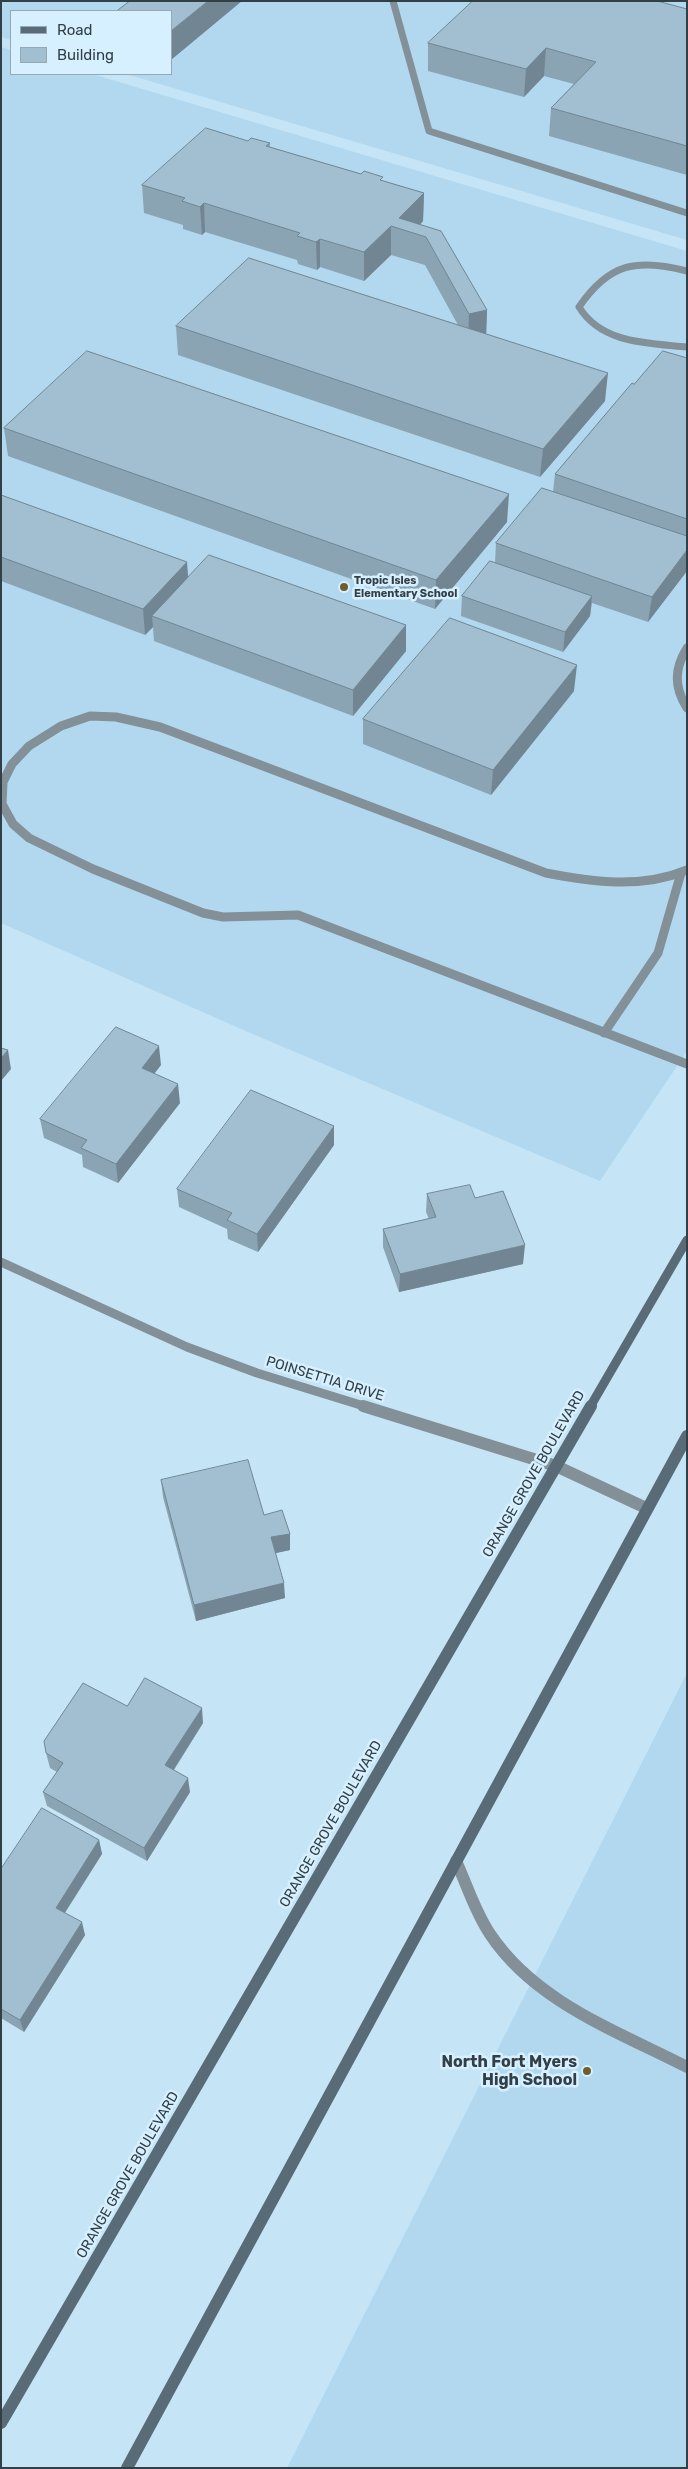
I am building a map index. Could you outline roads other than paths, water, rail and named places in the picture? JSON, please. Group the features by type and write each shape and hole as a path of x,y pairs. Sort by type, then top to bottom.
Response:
{"street":[{"path":"393,1 429,131 687,213"},
{"path":"687,271 648,263 628,266 594,284 578,307 583,318 597,328 618,337 652,344 687,346"},
{"path":"687,648 681,657 675,675 679,697 687,708"},
{"path":"684,872 651,882 584,880 546,873 160,727 116,717 90,716 61,726 29,746 12,764 3,782 2,804 13,824 29,838 93,869 203,913 223,917 298,915 687,1064"},
{"path":"604,1033 658,953 684,872"},
{"name":"ORANGE GROVE BOULEVARD","path":"1,2423 687,1240"},
{"name":"POINSETTIA DRIVE","path":"1,1262 186,1348 256,1373 556,1466 646,1508"},
{"path":"127,2468 646,1508 687,1436"},
{"path":"456,1861 489,1933 519,1971 572,2009 687,2067"}],"place":[{"name":"Tropic Isles Elementary School","path":"344,587"},
{"name":"North Fort Myers High School","path":"587,2071"}]}
